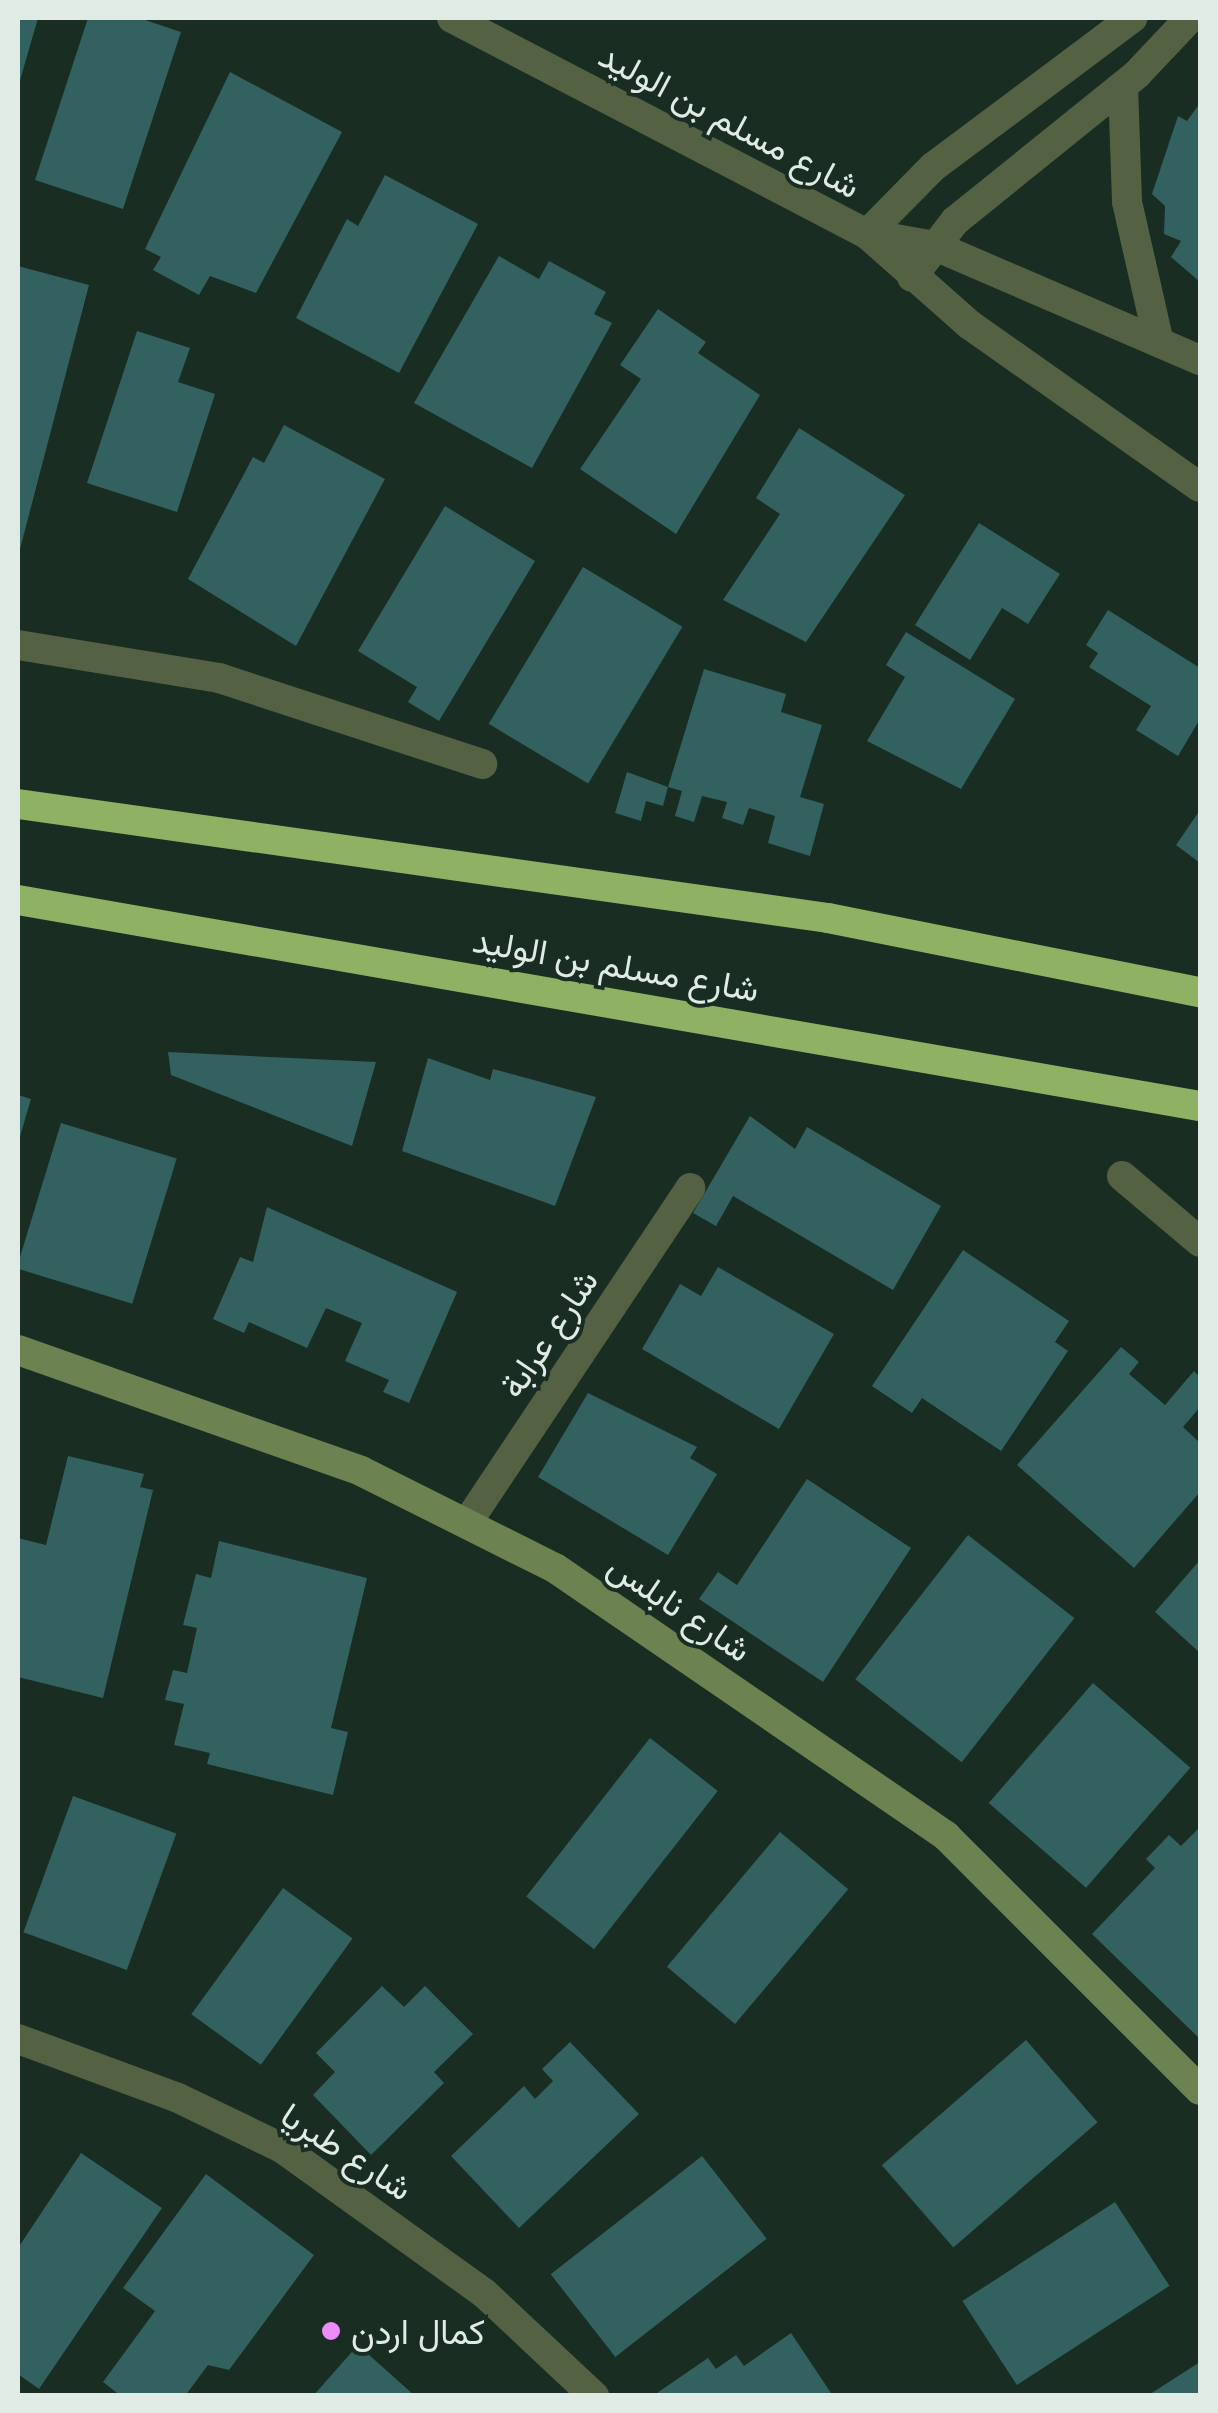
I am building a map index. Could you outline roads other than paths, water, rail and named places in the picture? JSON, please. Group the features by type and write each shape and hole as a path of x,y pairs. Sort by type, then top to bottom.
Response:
{"highway":[{"name":"شارع مسلم بن الوليد","path":"18,804 828,918 1200,992"},
{"name":"شارع مسلم بن الوليد","path":"18,900 1200,1106"}],"street":[{"name":"شارع مسلم بن الوليد","path":"452,18 867,234 912,278 1200,487"},
{"path":"867,234 933,167 1132,18"},
{"path":"912,278 935,246 1122,86 1190,18"},
{"path":"1122,86 1127,202 1158,339"},
{"name":"شارع مسلم بن الوليد","path":"867,234 935,246 1200,360"},
{"path":"18,644 218,678 482,764"},
{"path":"1122,1176 1200,1242"},
{"name":"شارع عرابة","path":"469,1520 690,1188"},
{"name":"شارع نابلس","path":"18,1350 179,1401 469,1520 555,1568 946,1836 1200,2090"},
{"name":"شارع طبريا","path":"18,2039 176,2097 282,2148 484,2294 594,2396"}],"place":[{"name":"كمال اردن","path":"331,2331"}]}
